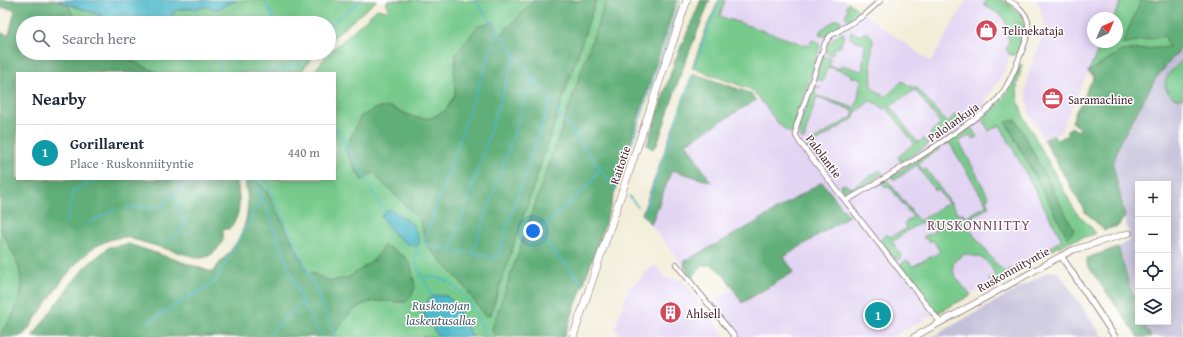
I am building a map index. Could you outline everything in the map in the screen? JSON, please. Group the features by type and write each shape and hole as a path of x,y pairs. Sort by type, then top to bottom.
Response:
{"main road":[{"name":"Raitotie","path":"573,337 687,0"}],"street":[{"name":"Palolantie","path":"881,0 863,16 830,36 825,43 796,127 796,136 940,322"},
{"name":"Palolankuja","path":"846,201 940,144 987,111 1001,95 1012,76 1029,32 1028,22 1022,10 1008,0"},
{"name":"Ruskonniityntie","path":"914,337 1061,256 1080,247 1129,233"},
{"path":"1061,256 1116,337"},
{"path":"676,264 735,337"}],"shaded area":[{"path":"725,0 844,0 931,62 966,0 989,0 1005,9 1016,41 1002,76 984,101 991,111 984,117 1000,125 1062,240 1029,259 1030,262 892,337 738,337 711,302 734,289 743,303 794,272 783,257 849,216 753,224 686,261 684,267 651,225 672,170 710,181 686,143 760,98 814,48 720,16"},
{"path":"1037,0 1122,0 1116,12 1087,12 1087,48 1099,48 1060,132 1044,140 1029,113 1026,92 1029,71 1046,29"},
{"path":"1183,46 1183,337 1177,335 1171,337 1151,337 1145,325 1171,325 1171,181 1135,181 1135,298 1130,288 1118,247 1130,241 1113,165 1119,144 1156,78"},
{"path":"655,265 666,278 682,280 726,337 622,337 615,328 629,287 644,276 643,274"},
{"path":"1053,271 1059,273 1103,337 932,337 1048,272"}],"green space":[{"path":"0,0 56,0 67,4 74,16 16,16 16,60 130,60 156,72 16,72 16,180 237,180 239,199 237,217 234,223 230,229 225,229 223,231 223,240 218,248 212,254 202,258 125,237 110,240 96,246 73,268 28,330 18,337 0,337 0,334 14,314 22,289 19,266 0,227 0,33 9,35 15,10 0,7"},
{"path":"237,0 377,0 336,35 336,16 172,16 176,10 205,7 217,9"},
{"path":"388,0 534,0 501,35 454,74 455,95 446,110 432,118 416,118 390,107 362,181 373,173 420,220 428,247 462,283 485,316 490,315 596,0 606,0 492,329 495,337 472,337 449,298 446,296 433,296 423,312 424,316 439,337 332,337 348,315 359,307 371,302 379,301 405,302 411,297 374,260 348,278 330,281 307,271 266,190 254,180 336,180 336,72 314,72 323,60 336,60 336,47 377,9 387,11 389,9 386,2","holes":["389,209 414,226 417,246 412,245 393,234"]},
{"path":"534,0 596,0 490,315 485,316 462,283 428,247 420,220 373,173 362,181 345,150 360,117 376,108 390,107 416,118 432,118 446,110 455,95 454,74 456,54 478,26 493,21 501,35"},
{"path":"606,0 677,0 602,233 564,337 495,337 492,329"},
{"path":"701,0 710,0 683,68 657,145 652,149 647,145 674,63"},
{"path":"719,0 725,0 720,16 808,46 812,40 818,42 820,47 792,133 787,131 776,121 755,93 750,89 692,68 707,26"},
{"path":"871,0 876,0 851,20 846,18 848,9 846,7 849,3 859,10"},
{"path":"986,0 1002,0 1016,10 1020,15 1023,21 1024,35 1023,42 1016,55 1010,55 1006,50 1009,42 1004,17 984,5"},
{"path":"1122,0 1141,0 1139,7 1165,36 1169,47 1121,51 1088,72 1099,48 1123,48 1123,12 1116,12"},
{"path":"1141,0 1183,0 1183,46 1156,78 1119,144 1113,165 1125,217 1118,226 1104,230 1085,212 1044,140 1054,135 1058,140 1067,135 1067,131 1071,127 1078,131 1080,128 1072,122 1094,76 1088,72 1121,51 1169,47 1165,36 1123,44"},
{"path":"67,4 81,7 100,16 74,16"},
{"path":"837,19 841,21 840,26 825,36 820,36 819,33 822,29"},
{"path":"851,32 860,35 866,32 872,37 872,88 886,97 902,81 917,88 947,123 955,114 957,114 963,119 962,124 933,141 930,133 941,124 915,90 890,106 918,143 924,138 928,145 901,162 898,157 914,143 887,108 883,109 878,104 870,101 855,113 853,119 811,145 819,156 815,157 806,146 809,141 810,142 852,117 854,111 817,97 805,135 806,137 802,140 799,132 799,125 813,86 815,85 821,88 816,88 815,93 818,96 855,108 858,98 861,78 851,77 851,74 828,67 823,82 815,78 823,56 831,58 829,65 840,69 841,65 862,71 865,44 850,38"},
{"path":"843,33 845,35 839,48 835,47 832,55 824,52 831,40"},
{"path":"129,60 310,60 301,72 156,72"},
{"path":"1183,60 1183,98 1177,99 1166,89 1165,84 1169,74"},
{"path":"1022,64 1017,86 1018,100 1023,115 1075,211 1092,228 1095,234 1070,241 1030,262 1029,259 1062,240 1000,125 989,131 983,120 1004,97 1019,66","holes":["1016,120 1074,230 1068,238 1006,123"]},
{"path":"695,74 750,93 756,100 686,143 711,182 672,170 651,225 642,214 691,77"},
{"path":"1016,120 1074,230 1068,238 1006,122"},
{"path":"972,128 977,137 973,139 971,135 959,141 989,198 986,199 989,207 964,222 994,261 1005,272 1024,262 1025,265 991,284 989,279 995,274 989,264 980,257 964,254 953,264 953,269 957,279 971,295 938,313 900,266 907,260 913,266 940,252 933,240 930,242 923,237 935,231 928,219 900,235 901,237 892,241 902,257 896,260 880,240 887,234 890,237 907,228 904,223 913,217 889,186 885,188 881,182 884,180 888,181 919,221 948,203 937,189 935,190 917,165 896,179 893,179 892,176 937,146 940,149 918,163 923,170 926,169 963,220 964,219 961,214 963,213 965,218 987,205 950,144 945,145 944,143 966,129"},
{"path":"880,170 883,173 882,174 854,192 847,193 840,188 843,184 852,188"},
{"path":"245,180 254,180 266,190 307,271 330,281 348,278 374,260 384,245 405,257 411,265 415,287 411,297 405,302 379,301 370,302 358,307 348,315 332,337 32,337 70,285 86,266 109,247 129,244 212,272 234,247 241,235 246,219 248,204"},
{"path":"822,182 849,216 784,257 794,272 742,303 726,278 715,267 709,265 703,266 692,278 684,267 685,261 753,224"},
{"path":"0,227 16,259 21,279 21,290 19,301 13,316 0,334"},
{"path":"1118,247 1130,288 1135,298 1135,325 1145,325 1151,337 1138,337 1087,265 1087,258"}],"water":[{"path":"56,0 237,0 217,9 205,7 176,10 172,16 100,15"},
{"path":"389,209 413,226 418,237 419,244 417,246 405,242 388,226 381,216"},
{"name":"Ruskonojan laskeutusallas","path":"433,296 446,296 449,298 472,337 439,337 423,313 425,305"}],"waterway":[{"path":"264,0 272,16"},
{"path":"336,20 362,0"},
{"path":"475,0 616,190"},
{"path":"621,176 680,0"},
{"path":"694,68 711,21 721,0"},
{"path":"195,8 198,16"},
{"path":"498,30 424,242 426,244 451,251 461,251 497,258 550,101"},
{"path":"451,251 515,55"},
{"path":"217,60 222,72"},
{"path":"296,60 300,67"},
{"path":"269,72 298,64"},
{"path":"644,214 692,74"},
{"path":"473,253 533,77"},
{"path":"336,129 386,214"},
{"path":"584,284 536,233 591,183 600,168"},
{"path":"66,223 74,190 98,180"},
{"path":"126,207 161,207 189,180"},
{"path":"255,180 302,302 322,337"},
{"path":"256,180 266,180"},
{"path":"265,180 310,276 335,337"},
{"path":"166,242 180,232 184,225 175,194"},
{"path":"149,321 215,282 262,196"},
{"path":"629,196 638,207"},
{"path":"89,223 115,209"},
{"path":"417,246 416,265 433,297"},
{"path":"423,277 435,277 446,281 455,287 470,305 485,337"},
{"path":"267,337 302,302"}],"place":[{"name":"Telinekataja","path":"987,30"},
{"name":"Saramachine","path":"1052,99"},
{"name":"Ahlsell","path":"671,313"},
{"name":"Gorillarent","path":"878,315"}],"district":[{"name":"RUSKONNIITTY","path":"979,225"}]}
